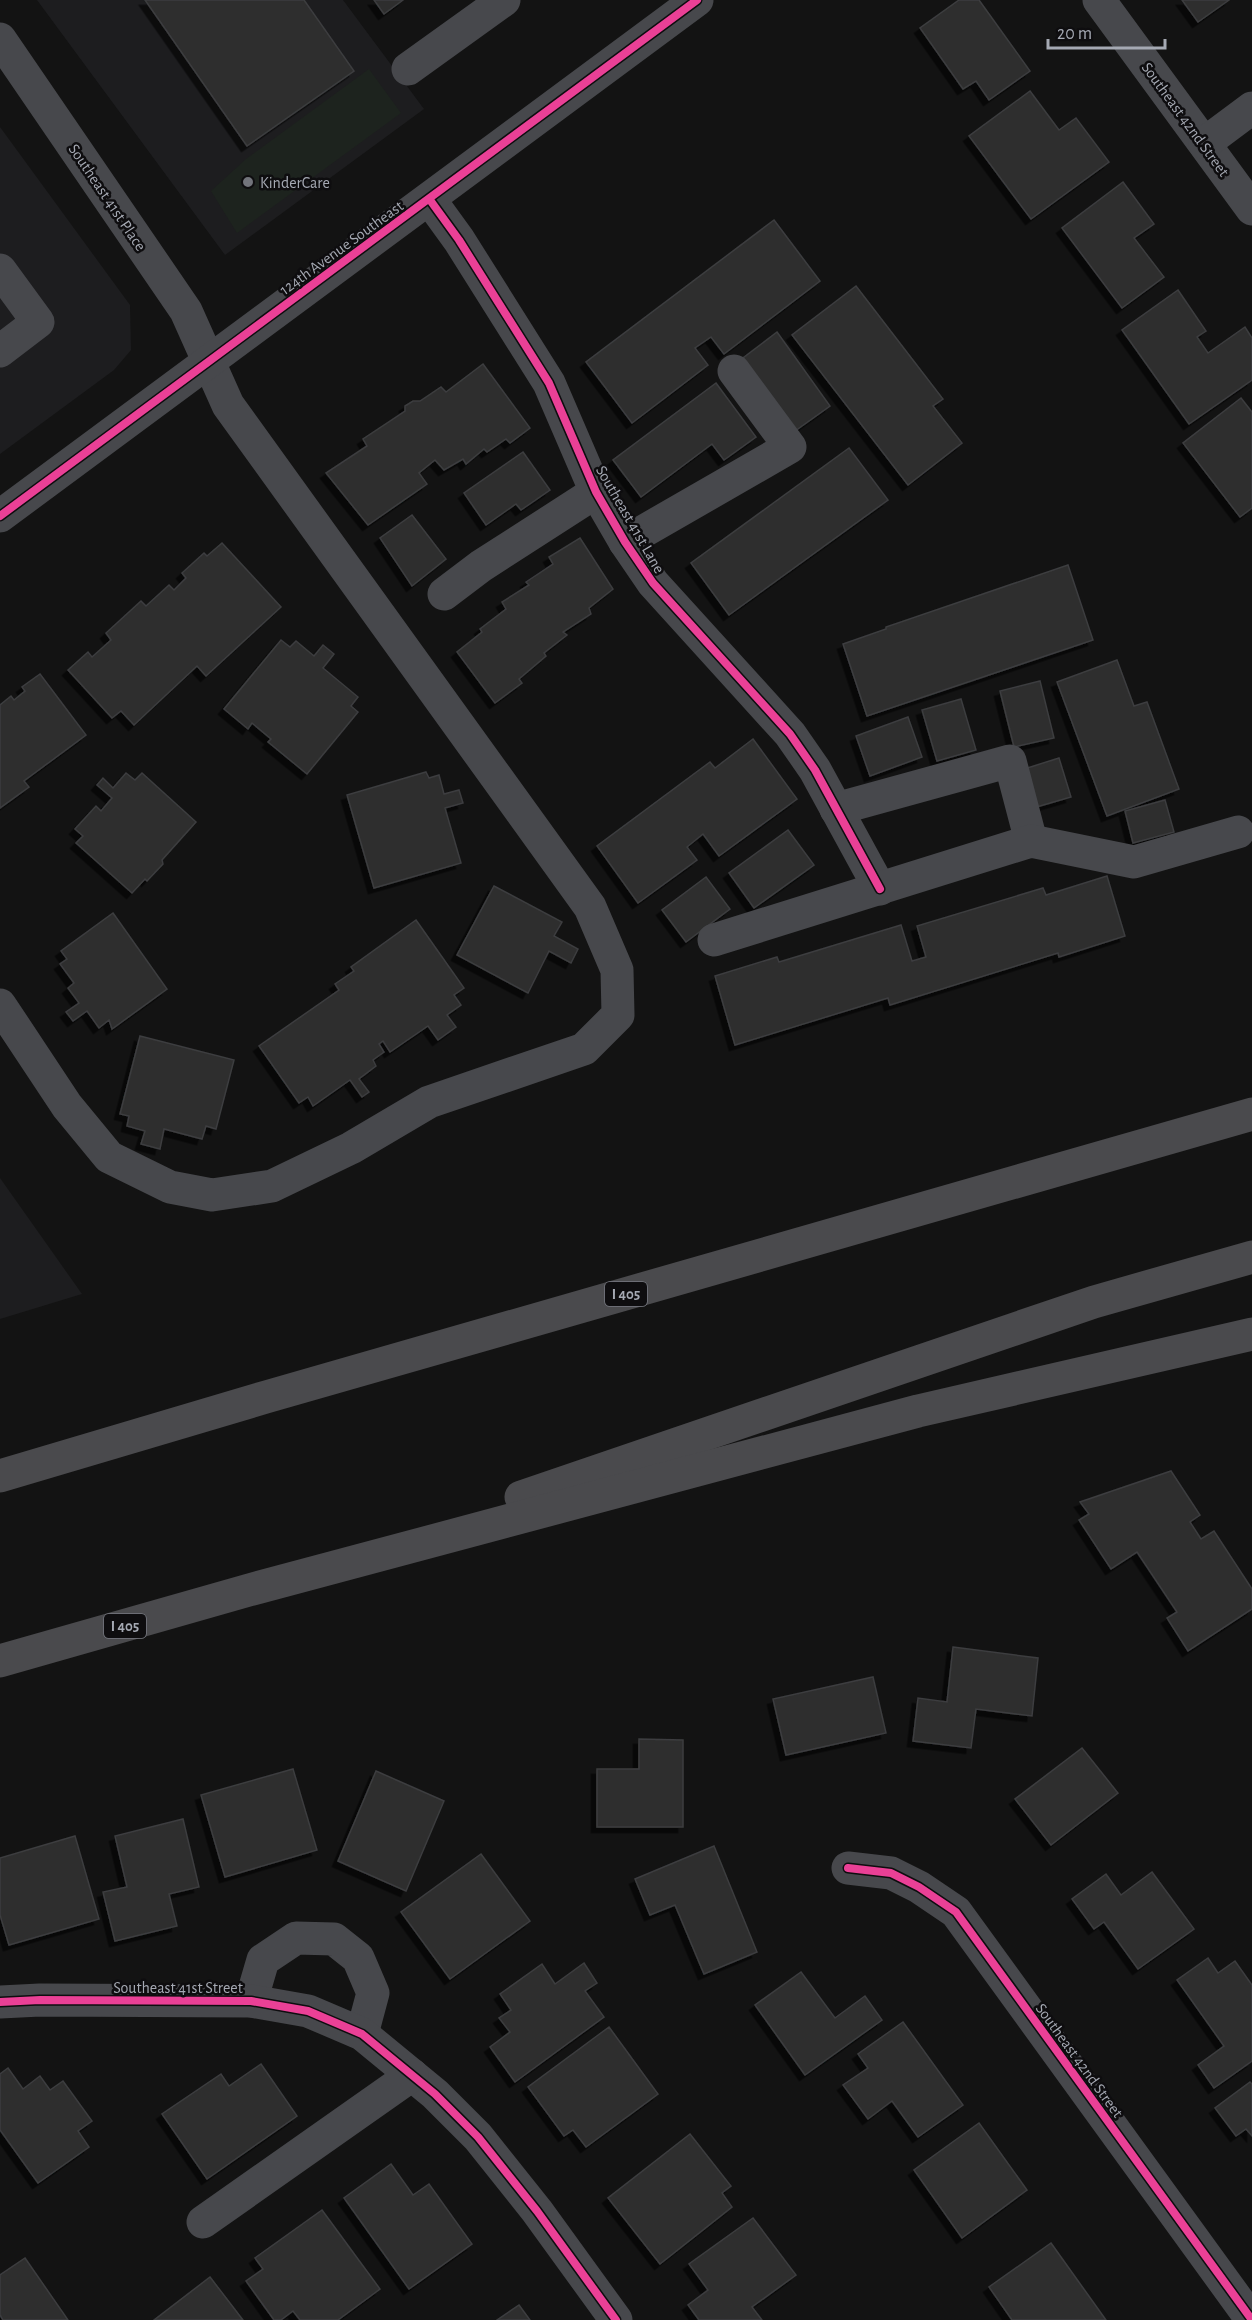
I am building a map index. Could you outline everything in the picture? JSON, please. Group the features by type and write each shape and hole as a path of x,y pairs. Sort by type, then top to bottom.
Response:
{"highway":[{"name":"I 405","path":"0,1476 266,1397 1252,1114"},
{"name":"I 405","path":"0,1661 249,1590 1094,1302 1252,1257"},
{"path":"249,1590 918,1412 1252,1334"}],"street":[{"path":"408,69 504,0"},
{"name":"Southeast 42nd Street","path":"1099,0 1252,209"},
{"name":"124th Avenue Southeast","path":"0,516 208,360 430,200 679,5"},
{"name":"Southeast 41st Place","path":"0,39 186,311 228,405 590,907 617,970 618,1015 585,1049 429,1102 351,1148 272,1186 212,1196 170,1187 109,1157 67,1106 0,1005"},
{"path":"1204,143 1252,108"},
{"name":"Southeast 41st Lane","path":"430,200 459,240 549,383 596,492 625,542 653,583 790,734 815,770 880,889"},
{"path":"0,270 38,322 0,351"},
{"path":"625,542 790,447 734,371"},
{"path":"444,594 481,566 596,492"},
{"path":"836,809 1010,761 1031,841"},
{"path":"714,940 1031,841 1134,862 1238,832"},
{"name":"Southeast 42nd Street","path":"848,1868 891,1873 919,1887 956,1912 1252,2320"},
{"path":"251,2001 263,1960 296,1938 334,1939 358,1958 373,1993 362,2034"},
{"name":"Southeast 41st Street","path":"0,2002 40,2000 251,2001 308,2010 362,2034 412,2075 478,2137 537,2211 616,2320"},
{"path":"203,2222 412,2075"}],"shaded area":[{"name":"KinderCare","path":"37,0 343,0 424,109 225,255"},
{"path":"369,69 401,113 237,233 211,191 246,159"},
{"path":"0,127 130,305 131,350 114,370 0,454"},
{"path":"0,1178 82,1294 0,1319"}],"building":[{"path":"145,0 304,0 354,71 247,146"},
{"path":"374,0 403,0 384,14"},
{"path":"959,0 979,0 1030,71 989,100 976,81 963,89 920,28"},
{"path":"1182,0 1229,0 1198,22"},
{"path":"1030,91 1059,130 1076,118 1109,162 1031,219 969,136"},
{"path":"1123,182 1154,224 1134,238 1164,277 1122,308 1062,228"},
{"path":"774,220 820,281 724,354 711,337 695,348 708,365 632,423 586,362"},
{"path":"856,286 943,399 933,406 962,443 908,485 792,335"},
{"path":"1178,290 1206,331 1197,337 1208,353 1245,327 1252,338 1252,380 1189,424 1122,330"},
{"path":"777,332 830,406 795,431 743,358"},
{"path":"483,364 530,428 510,443 506,439 487,452 484,449 466,464 463,459 444,470 435,460 419,473 427,484 368,525 326,473 367,446 363,439 405,411 405,406 413,401 420,401 441,387 446,392"},
{"path":"716,383 756,437 724,460 712,444 641,497 613,460"},
{"path":"1241,398 1252,412 1252,508 1240,517 1183,443"},
{"path":"849,448 888,500 729,615 691,563"},
{"path":"523,452 550,490 521,510 516,504 486,525 464,493"},
{"path":"412,515 446,559 412,586 380,538"},
{"path":"580,538 613,589 589,608 591,614 563,632 567,635 544,653 546,656 519,679 522,683 495,703 457,652 482,632 480,629 506,609 502,602 529,585 526,582 553,564 549,557"},
{"path":"222,543 281,607 206,676 197,666 134,725 121,711 112,718 68,670 88,652 92,657 111,640 106,633 141,601 146,606 169,585 174,590 186,578 182,573 204,553 207,556"},
{"path":"1068,565 1093,640 867,716 843,644"},
{"path":"281,640 290,647 296,641 314,656 323,645 334,654 323,668 358,697 351,706 358,712 307,774 268,742 271,739 252,723 248,729 224,709"},
{"path":"1117,660 1134,706 1147,702 1179,789 1107,816 1057,682"},
{"path":"40,674 86,735 24,781 29,787 0,808 0,705 11,696 14,700 25,691 22,687"},
{"path":"1040,681 1054,738 1014,747 1000,691"},
{"path":"961,699 976,750 937,761 922,710"},
{"path":"908,717 922,757 870,776 856,736"},
{"path":"753,739 797,799 719,856 703,834 687,847 697,860 638,903 597,846 710,762 715,768"},
{"path":"1059,758 1071,797 1033,808 1021,770"},
{"path":"426,772 429,778 439,775 444,794 459,790 463,803 445,808 461,863 374,888 347,795"},
{"path":"126,773 135,780 142,773 196,822 162,860 163,864 132,893 76,843 83,836 75,829 96,806 101,811 112,798 97,785 103,778 113,788"},
{"path":"1165,800 1174,832 1133,843 1125,811"},
{"path":"788,830 814,865 754,908 729,873"},
{"path":"1107,876 1125,936 1059,957 1058,953 890,1005 888,998 735,1045 715,976 777,957 779,962 901,925 912,961 926,957 917,926 1043,888 1046,895"},
{"path":"706,877 730,909 686,942 662,910"},
{"path":"494,886 562,922 554,936 578,949 571,963 549,951 528,993 457,955"},
{"path":"113,913 167,989 112,1029 109,1020 99,1028 87,1011 73,1021 66,1012 79,1003 68,988 74,983 60,964 67,959 61,951"},
{"path":"416,920 464,988 454,995 461,1005 447,1015 456,1027 438,1040 428,1026 390,1052 383,1041 379,1044 384,1052 373,1060 376,1066 359,1079 369,1092 362,1097 350,1080 313,1106 308,1097 299,1103 259,1046 339,990 335,984 354,971 351,967"},
{"path":"140,1036 234,1060 216,1129 206,1126 202,1139 164,1129 160,1149 141,1144 145,1131 127,1126 129,1116 120,1114"},
{"path":"1171,1471 1200,1515 1190,1522 1201,1539 1214,1531 1252,1589 1252,1609 1188,1651 1167,1618 1177,1612 1137,1552 1111,1569 1079,1520 1089,1514 1080,1502"},
{"path":"953,1647 1038,1658 1032,1716 976,1709 971,1748 913,1741 918,1698 947,1702"},
{"path":"873,1677 886,1733 786,1755 773,1699"},
{"path":"639,1739 683,1740 683,1827 597,1827 597,1769 639,1769"},
{"path":"1082,1748 1118,1793 1051,1845 1015,1799"},
{"path":"293,1769 317,1850 225,1877 201,1795"},
{"path":"376,1771 444,1801 406,1891 338,1861"},
{"path":"183,1819 199,1887 169,1894 177,1926 115,1941 103,1892 127,1887 115,1836"},
{"path":"75,1836 99,1919 9,1945 0,1915 0,1858"},
{"path":"714,1846 757,1952 704,1974 675,1905 650,1915 635,1879"},
{"path":"481,1854 530,1921 450,1979 401,1912"},
{"path":"1152,1872 1194,1929 1138,1969 1104,1922 1094,1929 1072,1899 1106,1874 1121,1895"},
{"path":"1208,1958 1218,1973 1235,1961 1252,1985 1252,2061 1214,2088 1198,2065 1224,2046 1177,1980"},
{"path":"584,1963 597,1983 585,1991 604,2017 515,2082 490,2047 510,2032 499,2018 511,2010 500,1994 542,1964 555,1984"},
{"path":"801,1972 835,2018 865,1996 882,2020 805,2075 755,2005"},
{"path":"903,2022 963,2105 918,2137 892,2101 868,2119 843,2085 868,2068 858,2054"},
{"path":"609,2027 658,2094 586,2147 573,2130 564,2136 528,2087"},
{"path":"261,2064 297,2116 207,2179 162,2114 221,2074 229,2086"},
{"path":"8,2068 23,2089 40,2076 50,2090 63,2081 92,2121 78,2131 89,2147 38,2183 0,2130 0,2074"},
{"path":"1250,2082 1252,2084 1252,2136 1246,2129 1236,2136 1215,2108"},
{"path":"979,2123 1027,2190 962,2238 914,2170"},
{"path":"690,2134 731,2186 722,2193 732,2207 660,2264 608,2198"},
{"path":"391,2164 413,2195 429,2184 472,2244 409,2289 344,2198"},
{"path":"322,2210 380,2289 338,2320 300,2320 293,2311 281,2320 274,2320 246,2281 263,2269 255,2258"},
{"path":"753,2218 796,2275 752,2307 762,2320 699,2320 688,2305 708,2290 689,2264"},
{"path":"1051,2243 1106,2320 1012,2320 989,2287"},
{"path":"25,2258 68,2320 3,2320 0,2315 0,2275"},
{"path":"210,2277 243,2320 154,2320"},
{"path":"519,2305 530,2320 497,2320"}],"cycle path":[{"path":"0,516 697,0"},
{"path":"430,200 459,240 549,383 596,492 625,542 653,583 790,734 815,770 880,889"},
{"path":"848,1868 891,1873 919,1887 956,1912 1252,2320"},
{"path":"0,2002 40,2000 251,2001 308,2011 362,2034 435,2094 478,2137 537,2211 616,2320"}],"place":[{"name":"KinderCare","path":"248,182"}]}
